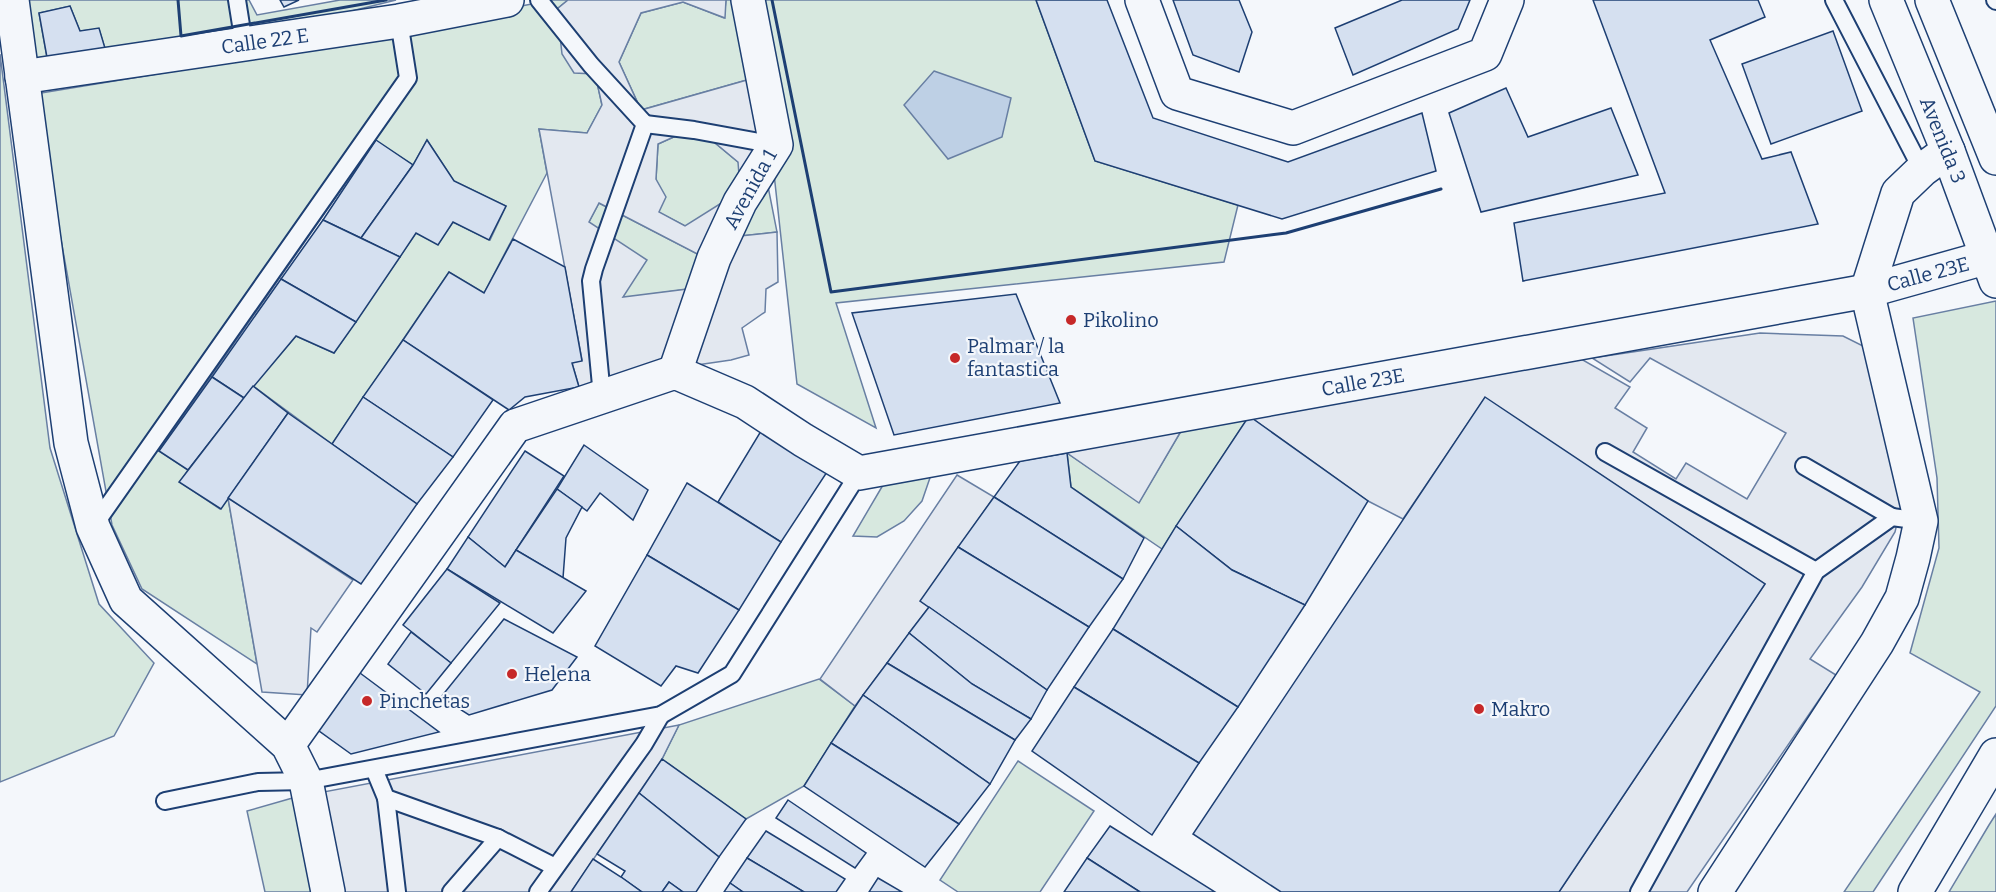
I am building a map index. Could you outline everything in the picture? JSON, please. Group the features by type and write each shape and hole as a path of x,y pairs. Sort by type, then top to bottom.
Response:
{"street":[{"path":"12,0 71,443 93,527 126,600 288,745 306,781 328,892"},
{"name":"Calle 22 E","path":"22,77 399,21 507,0"},
{"name":"Avenida 1","path":"675,372 714,258 740,202 776,145 748,0"},
{"path":"1142,0 1177,93 1293,128 1485,54 1507,0"},
{"name":"Avenida 3","path":"1886,0 1948,151 1992,269"},
{"path":"1932,0 1995,150"},
{"name":"Calle 23E","path":"1867,291 1898,193 1922,170 1948,151"},
{"name":"Calle 23E","path":"859,473 1992,269"},
{"path":"1715,892 1882,634 1902,598 1913,558 1867,291"},
{"path":"288,745 515,426 675,372 745,402 859,473"},
{"path":"1915,892 1996,755"}],"lane":[{"path":"237,0 244,44"},
{"path":"539,0 591,65 645,124 694,130 776,145"},
{"path":"1834,0 1922,170"},
{"path":"93,527 408,78 399,21"},
{"path":"602,396 591,282 645,124"},
{"path":"1605,452 1816,571"},
{"path":"1804,466 1907,519"},
{"path":"165,801 258,782 306,781 661,716 732,674 859,473"},
{"path":"1639,892 1816,571 1907,519"},
{"path":"538,892 644,744 661,716"},
{"path":"374,769 386,798 397,892"},
{"path":"386,798 498,838 555,867"},
{"path":"451,892 498,838"}],"shaded area":[{"path":"26,0 249,0 257,15 340,0 396,0 295,25 107,55 99,29 80,31 70,6 39,13 48,63 27,68"},
{"path":"553,0 568,0 557,9 595,73 602,105 587,133 539,129 547,173 484,293 449,272 332,444 253,386 296,336 334,353 416,233 438,244 453,222 490,240 506,206 454,181 427,140 413,165 375,141 159,451 188,470 180,482 220,509 228,498 257,664 142,589 112,525 35,94 169,72"},
{"path":"568,0 726,0 725,18 683,2 641,13 619,62 641,110 754,78 765,171 739,175 738,162 709,138 678,135 658,144 656,179 666,197 659,212 685,226 723,202 731,237 777,232 778,282 766,289 765,312 742,328 749,355 731,360 635,374 579,387 572,363 582,360 539,129 587,133 602,105 595,74 574,73 562,54 557,9","holes":["599,203 711,261 711,286 623,297 647,260 589,222"]},
{"path":"726,0 740,0 754,78 641,110 619,62 641,13 683,2 724,18"},
{"path":"755,0 1036,0 1095,161 1238,205 1224,262 836,303 876,428 797,384"},
{"path":"0,54 50,448 99,604 154,663 114,736 0,782"},
{"path":"678,135 709,138 738,162 765,171 777,232 731,237 685,226 658,212 656,179 658,144"},
{"path":"599,203 711,261 711,286 623,298 589,222"},
{"path":"1996,301 1996,706 1873,892 1844,892 1980,692 1910,653 1939,548 1937,478 1913,318"},
{"path":"1760,333 1843,336 1869,349 1901,507 1895,532 1862,587 1810,659 1836,675 1687,892 1559,892 1765,584 1485,398 1403,519 1368,501 1249,416 1576,356 1630,387 1615,408 1647,428 1633,452 1676,479 1686,463 1747,499 1786,433 1650,358 1630,382 1592,358"},
{"path":"1191,414 1249,416 1162,549 1071,487 1067,453 1139,502"},
{"path":"1191,414 1139,503 1067,453"},
{"path":"933,469 922,501 904,521 877,537 853,536 883,485"},
{"path":"957,475 994,497 921,601 929,607 855,706 820,679"},
{"path":"228,498 353,580 317,632 311,628 307,695 262,692"},
{"path":"819,679 855,706 804,786 746,819 662,759 679,725"},
{"path":"679,725 662,759 571,892 336,892 318,793"},
{"path":"1018,761 1094,811 1040,892 958,892 940,880"},
{"path":"296,797 319,892 265,892 247,811"},
{"path":"1996,814 1996,892 1949,892 1989,825"}],"water":[{"path":"934,71 1011,98 1002,137 948,159 904,105"}],"building":[{"path":"280,0 299,0 284,7"},
{"path":"1036,0 1107,0 1153,118 1288,162 1422,113 1436,171 1282,219 1095,161"},
{"path":"1173,0 1239,0 1252,32 1239,72 1193,55"},
{"path":"1402,0 1470,0 1458,29 1353,75 1335,28"},
{"path":"1593,0 1758,0 1765,17 1710,40 1762,159 1791,152 1818,224 1523,281 1514,223 1665,193"},
{"path":"70,6 80,31 99,28 107,55 48,63 39,13"},
{"path":"1833,31 1862,111 1771,144 1742,64"},
{"path":"1506,88 1528,137 1611,108 1638,175 1481,212 1449,113"},
{"path":"376,140 413,165 361,238 323,220"},
{"path":"427,140 454,181 506,206 489,240 453,222 438,245 416,233 400,257 361,238 413,165"},
{"path":"323,220 400,257 356,322 281,279"},
{"path":"513,239 565,267 582,361 572,363 579,387 525,397 509,410 403,340 449,272 484,293"},
{"path":"281,279 356,322 334,353 296,336 244,398 212,377"},
{"name":"Palmar / la fantastica","path":"1016,294 1060,403 894,435 852,313"},
{"path":"403,340 493,400 453,457 363,397"},
{"path":"212,377 244,398 188,470 159,451"},
{"path":"253,386 288,413 221,509 179,482"},
{"path":"363,397 453,457 417,504 332,444"},
{"name":"Makro","path":"1485,397 1765,584 1559,892 1281,892 1193,834"},
{"path":"288,413 417,504 361,584 228,498"},
{"path":"1249,416 1368,501 1305,605 1232,570 1176,526"},
{"path":"761,431 827,472 781,542 718,502"},
{"path":"584,445 648,490 633,520 600,493 587,511 557,489"},
{"path":"525,451 564,476 505,567 468,537"},
{"path":"1067,453 1071,487 1144,538 1123,579 994,497 1020,461"},
{"path":"687,483 781,542 739,610 647,555"},
{"path":"557,489 582,507 566,538 563,578 516,550"},
{"path":"994,497 1123,579 1089,627 958,547"},
{"path":"1176,526 1232,570 1305,605 1238,707 1113,629"},
{"path":"468,537 505,567 516,550 586,591 553,633 447,569"},
{"path":"958,547 1089,627 1047,690 920,601"},
{"path":"647,555 739,610 698,673 676,666 661,686 595,646"},
{"path":"447,569 500,603 451,663 403,625"},
{"path":"929,607 1047,690 1031,719 972,684 909,633"},
{"name":"Helena","path":"504,619 577,657 552,690 469,715 441,697"},
{"path":"1113,629 1238,707 1199,763 1074,687"},
{"path":"411,632 451,663 426,694 388,664"},
{"path":"909,633 972,684 1031,719 1015,740 887,663"},
{"path":"887,663 1015,740 990,784 863,695"},
{"name":"Pinchetas","path":"360,673 439,732 351,754 315,728"},
{"path":"1074,687 1199,763 1152,835 1032,751"},
{"path":"863,695 990,784 959,824 831,743"},
{"path":"831,743 959,824 925,867 804,786"},
{"path":"662,759 746,819 719,857 639,793"},
{"path":"639,793 719,857 696,892 683,892 669,882 662,892 642,892 621,877 625,871 597,854"},
{"path":"788,800 866,853 855,868 776,818"},
{"path":"1110,826 1215,892 1140,892 1087,858"},
{"path":"766,831 845,879 836,892 804,892 747,858"},
{"path":"747,858 804,892 743,892 730,883"},
{"path":"1087,858 1140,892 1064,892"},
{"path":"593,859 621,877 642,892 571,892"},
{"path":"878,878 902,892 869,892"},
{"path":"669,882 683,892 662,892"},
{"path":"730,883 743,892 724,892"}],"wall":[{"path":"178,0 181,36 386,0"},
{"path":"772,0 831,292 1286,233 1441,189"}],"place":[{"name":"Pikolino","path":"1071,320"},
{"name":"Palmar / la fantastica","path":"955,358"},
{"name":"Helena","path":"512,674"},
{"name":"Pinchetas","path":"367,701"},
{"name":"Makro","path":"1479,709"}]}
